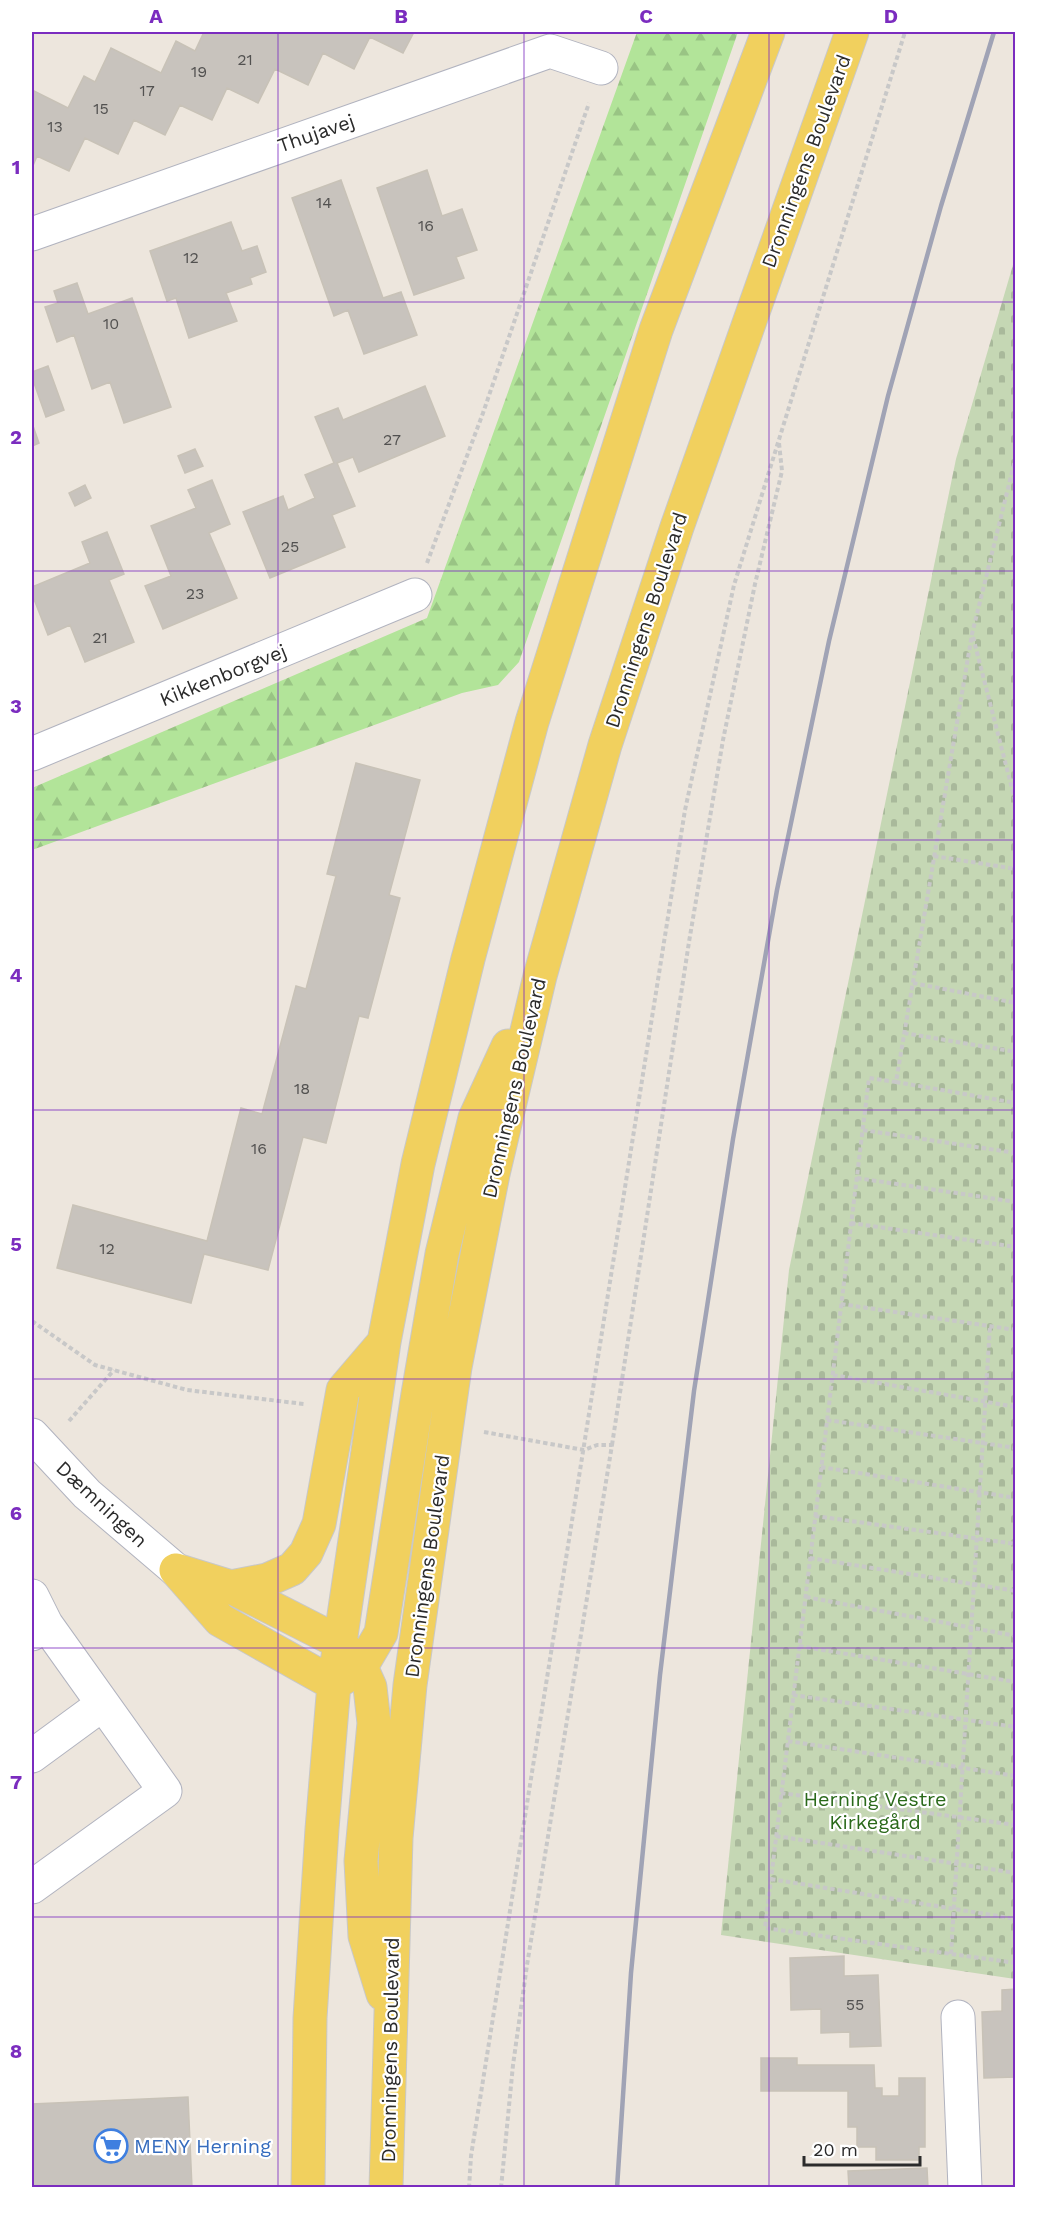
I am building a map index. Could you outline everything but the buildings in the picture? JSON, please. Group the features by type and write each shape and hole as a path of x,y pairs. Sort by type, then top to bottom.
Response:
{"main road":[{"path":"308,2187 310,2018 322,1829 347,1676 339,1642 384,1342 418,1164 468,959 532,722 656,330 768,32"},
{"name":"Dronningens Boulevard","path":"386,2187 396,1838 409,1697 454,1367 493,1174 540,976 605,745 673,538 852,32"},
{"path":"347,1676 381,1633 442,1254 475,1118 540,976"},
{"path":"231,1587 267,1580 292,1569 306,1553 319,1524 343,1390 384,1342"},
{"path":"176,1570 231,1587 339,1642"},
{"path":"176,1570 220,1620 370,1686 374,1723 361,1861 365,1936 390,2017"}],"street":[{"name":"Thujavej","path":"32,234 550,51 601,68"},
{"name":"Kikkenborgvej","path":"32,754 415,595"},
{"name":"Dæmningen","path":"32,1436 87,1494 176,1570"},
{"path":"32,1887 165,1791 103,1704 36,1618"},
{"path":"32,1756 103,1704"},
{"path":"958,2017 965,2187"}],"path":[{"path":"469,2187 471,2156 685,810 734,585 905,32"},
{"path":"415,595 483,413 601,68"},
{"path":"501,2187 513,2065 527,1965 612,1445 689,942 723,740 755,584 782,471 778,440"},
{"path":"896,1082 972,634 1013,477 1016,456"},
{"path":"972,634 1016,804"},
{"path":"934,856 1016,869"},
{"path":"913,983 1016,1003"},
{"path":"904,1033 1016,1052"},
{"path":"1016,1103 869,1078 765,1928 1016,1963"},
{"path":"863,1130 1016,1153"},
{"path":"857,1178 1016,1202"},
{"path":"851,1223 1016,1247"},
{"path":"841,1304 1016,1330"},
{"path":"32,1321 95,1365 187,1390 312,1404"},
{"path":"951,1954 990,1326"},
{"path":"68,1423 114,1370"},
{"path":"833,1375 1016,1407"},
{"path":"827,1420 1016,1449"},
{"path":"484,1432 584,1450 597,1445 612,1445"},
{"path":"821,1467 1016,1498"},
{"path":"815,1516 1016,1544"},
{"path":"810,1558 1016,1591"},
{"path":"806,1597 1016,1636"},
{"path":"799,1646 1016,1682"},
{"path":"793,1695 1016,1727"},
{"path":"788,1741 1016,1776"},
{"path":"781,1793 1016,1825"},
{"path":"776,1836 1016,1873"},
{"path":"771,1879 1016,1919"}],"green space":[{"path":"637,32 738,32 519,662 498,685 462,693 32,850 32,788 427,618"},
{"name":"Herning Vestre Kirkegård","path":"1015,258 1015,1979 721,1935 789,1270 956,459"}],"railway":[{"path":"617,2188 631,1973 660,1675 694,1391 733,1139 777,890 829,641 888,396 941,206 994,32"}],"place":[{"name":"MENY Herning","path":"111,2146"}]}
